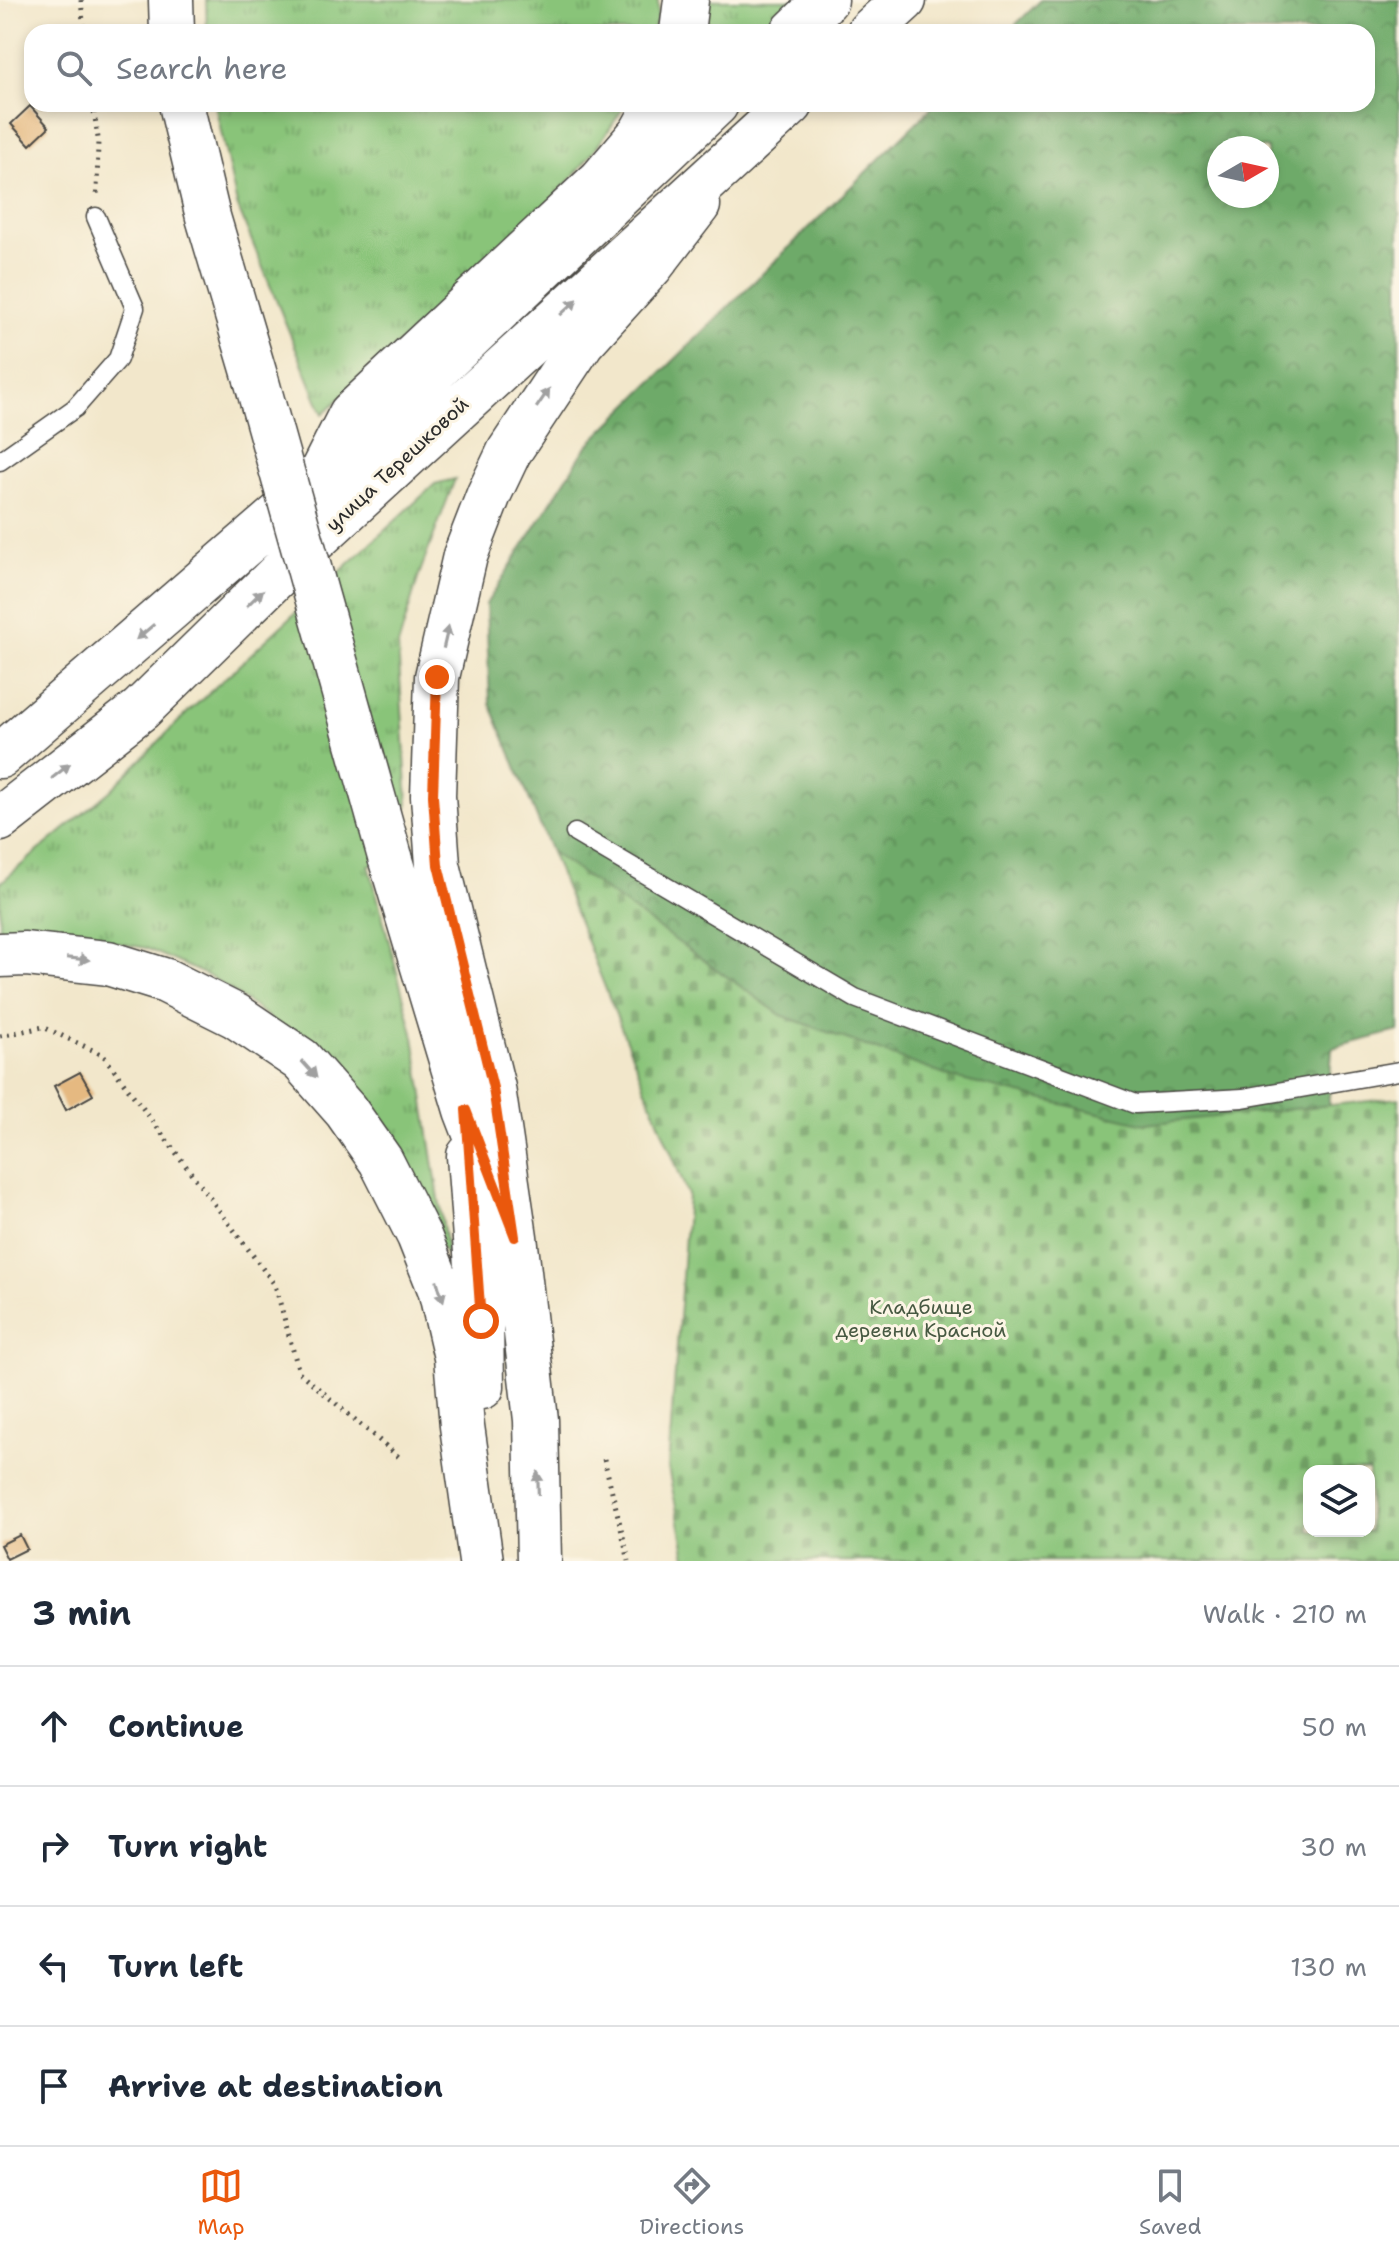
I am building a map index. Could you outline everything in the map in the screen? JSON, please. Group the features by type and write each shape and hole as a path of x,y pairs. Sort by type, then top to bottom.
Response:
{"main road":[{"path":"171,0 172,24"},
{"path":"683,24 686,0"},
{"path":"801,24 826,0"},
{"path":"878,24 904,0"},
{"path":"183,112 208,217 390,857 466,1110 515,1237"},
{"path":"316,483 351,414 601,180 641,133 653,112"},
{"name":"улица Терешковой","path":"0,756 316,483 708,112"},
{"name":"улица Терешковой","path":"0,819 141,709 294,559 782,112"},
{"path":"539,1561 536,1420 515,1237 493,1088 438,865 433,796 437,677 465,556 509,452 582,342 651,266 742,149"},
{"path":"0,955 25,954 108,963 166,981 236,1016 301,1060 346,1111 381,1161 419,1236 440,1289 456,1357 462,1426 484,1561"},
{"path":"466,1110 481,1321 484,1561"}],"lane":[{"path":"0,461 75,408 118,359 135,308 96,217"},
{"path":"575,833 855,998 1135,1104 1243,1098 1399,1071"}],"path":[{"path":"81,0 83,24"},
{"path":"94,112 98,138 96,217"},
{"path":"0,1036 43,1027 103,1055 275,1285 299,1372 400,1458"},
{"path":"604,1459 629,1561"}],"green space":[{"path":"206,0 658,0 656,24 207,24"},
{"path":"709,0 791,0 768,24 708,24"},
{"path":"1041,0 1399,0 1399,1031 1332,1048 1308,1442 698,1006 551,852 490,703 486,604 587,446 927,112 1375,112 1375,24 1016,24"},
{"path":"217,112 620,112 592,153 553,198 323,414 237,205"},
{"path":"455,479 419,575 398,646 408,803 390,857 369,865 414,1037 448,1257 267,1016 213,978 146,948 66,934 0,932 0,883 110,791 185,715 435,484"},
{"name":"Кладбище деревни Красной","path":"551,852 781,1015 953,1078 1145,1124 1399,1098 1399,1561 687,1561 668,1468 688,1195"}],"building":[{"path":"24,112 35,112 49,127 30,145 11,124"},
{"path":"80,1072 93,1095 66,1110 54,1086"},
{"path":"20,1535 27,1549 7,1559 0,1545"}],"route":[{"path":"437,677 433,796 438,865 493,1088 515,1237 466,1110 481,1321"}]}
